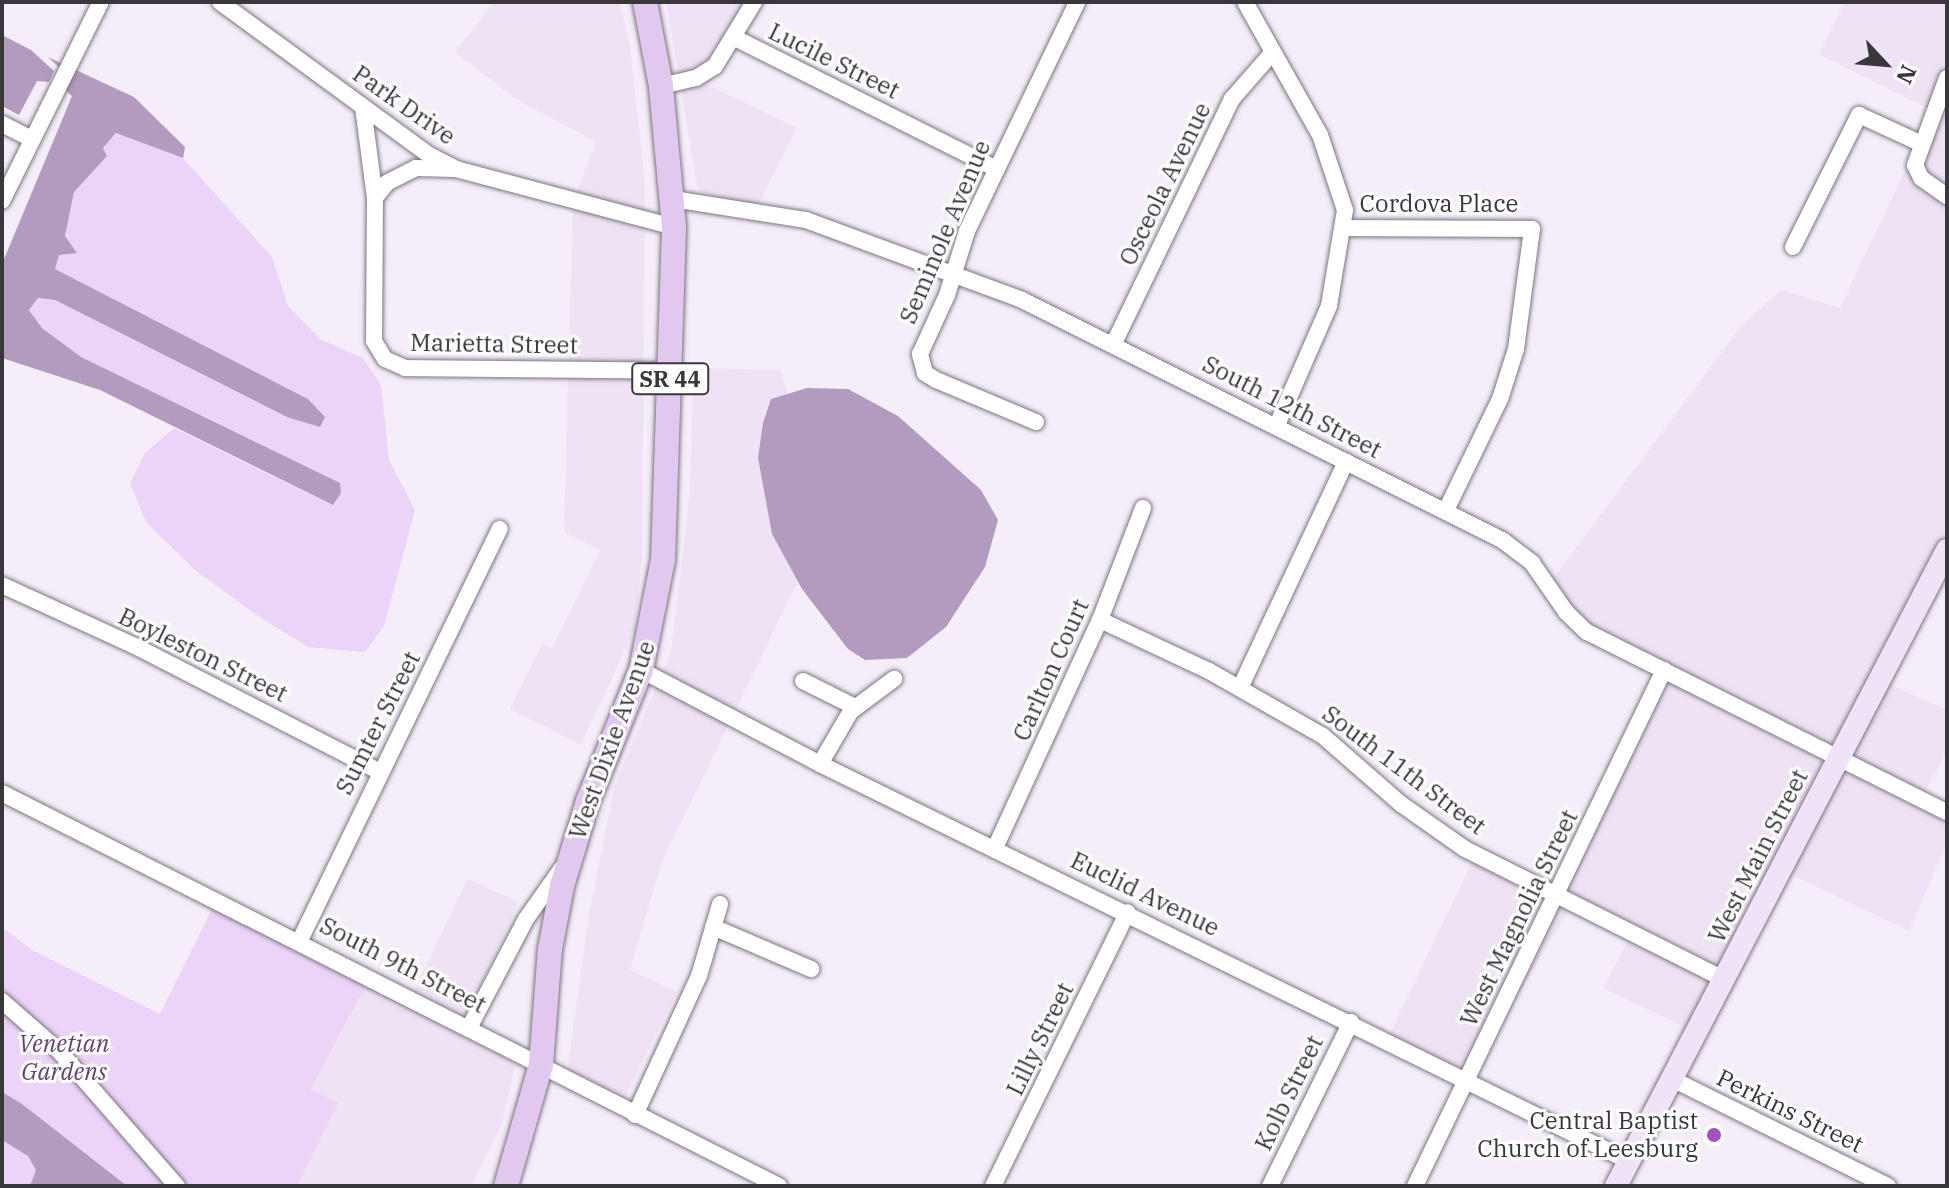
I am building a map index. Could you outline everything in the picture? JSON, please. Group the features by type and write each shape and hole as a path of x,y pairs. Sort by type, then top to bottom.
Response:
{"main road":[{"name":"West Dixie Avenue","path":"506,1186 541,1065 550,949 570,857 641,670 663,560 674,227 661,86 645,2"},
{"name":"West Main Street","path":"1616,1186 1947,550"}],"street":[{"path":"2,201 101,2"},
{"name":"Park Drive","path":"220,2 363,107 456,169 674,227"},
{"path":"733,37 754,2"},
{"name":"Seminole Avenue","path":"1036,422 936,380 920,365 926,337 952,282 951,270 1077,2"},
{"path":"1245,2 1328,152 1346,228 1319,340 1277,425"},
{"name":"Lucile Street","path":"661,86 707,73 733,37 997,169"},
{"name":"Osceola Avenue","path":"1113,345 1223,117 1272,53"},
{"path":"1947,78 1920,143 1917,173 1947,196"},
{"name":"Marietta Street","path":"363,107 375,198 374,341 394,365 670,371"},
{"path":"1793,247 1859,115 1920,143"},
{"path":"2,124 31,139"},
{"path":"375,198 387,183 416,168 456,169"},
{"name":"South 12th Street","path":"673,199 806,220 951,270 1113,345 1446,510 1519,551 1575,623 1947,812"},
{"name":"Cordova Place","path":"1346,228 1532,229 1516,349 1500,399 1446,510"},
{"path":"1240,688 1346,462"},
{"name":"Carlton Court","path":"995,848 1100,620 1143,508"},
{"name":"Sumter Street","path":"300,940 500,529"},
{"name":"Boyleston Street","path":"2,585 137,647 380,772"},
{"name":"South 11th Street","path":"1100,620 1240,688 1343,751 1401,804 1465,849 1724,979"},
{"name":"Euclid Avenue","path":"641,670 820,764 1128,912 1629,1161"},
{"name":"West Magnolia Street","path":"1415,1186 1664,670"},
{"path":"820,764 855,707 894,679"},
{"path":"803,681 855,707"},
{"name":"South 9th Street","path":"2,793 300,940 470,1026 635,1115 779,1186"},
{"path":"470,1026 526,919 570,857"},
{"path":"635,1115 699,976 720,904"},
{"name":"Lilly Street","path":"993,1186 1128,912"},
{"path":"713,927 811,969"},
{"path":"2,1001 60,1052 177,1186"},
{"name":"Kolb Street","path":"1270,1186 1351,1022"},
{"name":"Perkins Street","path":"1672,1079 1888,1186"}],"shaded area":[{"path":"494,2 620,2 630,47 645,182 642,558 635,628 581,745 510,709 542,644 552,648 600,550 564,532 573,202 596,142 516,99 455,52"},
{"path":"666,2 745,2 708,85 797,128 757,207 698,191"},
{"path":"1845,2 1947,2 1947,532 1689,1029 1603,988 1632,934 1572,905 1466,1080 1386,1042 1474,858 1554,896 1666,671 1577,625 1549,584 1742,325 1781,290 1840,308 1933,111 1819,54"},
{"path":"2,35 31,50 54,71 49,82 37,81 19,115 2,106"},
{"path":"48,57 134,97 185,147 183,158 116,133 103,148 107,156 74,192 65,236 77,253 59,255 55,269 308,399 325,417 320,427 287,417 55,300 38,298 29,310 42,328 81,357 340,483 341,493 333,505 100,390 2,358 2,264 72,96 56,82 60,68"},
{"path":"693,368 780,370 788,394 771,399 772,534 798,581 661,864 630,970 677,992 617,1113 565,1088 588,920 615,784 671,652 690,492"},
{"path":"807,388 848,389 898,416 981,490 998,520 985,567 946,627 907,658 865,660 848,649 802,589 772,534 758,458 763,423 771,399"},
{"path":"1886,683 1947,710 1947,751 1918,804 1947,818 1947,843 1909,931 1788,873"},
{"path":"467,879 519,902 463,1025 518,1053 501,1126 471,1186 297,1186 337,1104 311,1090 370,978 412,996"},
{"path":"2,1092 22,1104 127,1186 30,1186 36,1170 28,1156 2,1140"}],"green space":[{"path":"117,133 183,158 272,257 288,306 320,339 363,358 381,385 389,460 415,510 384,626 365,652 308,647 258,616 195,570 146,522 130,483 145,453 174,428 332,505 152,393 81,357 42,328 29,309 38,298 55,300 287,417 308,399 55,269 58,255 76,252 65,236 74,192 107,156 103,148"},
{"path":"216,901 370,978 311,1089 338,1103 297,1186 127,1186 2,1092 2,927 32,950 160,1014"},
{"name":"Venetian Gardens","path":"2,1140 28,1155 36,1170 30,1186 2,1186"}],"place":[{"name":"Central Baptist Church of Leesburg","path":"1714,1135"}]}
